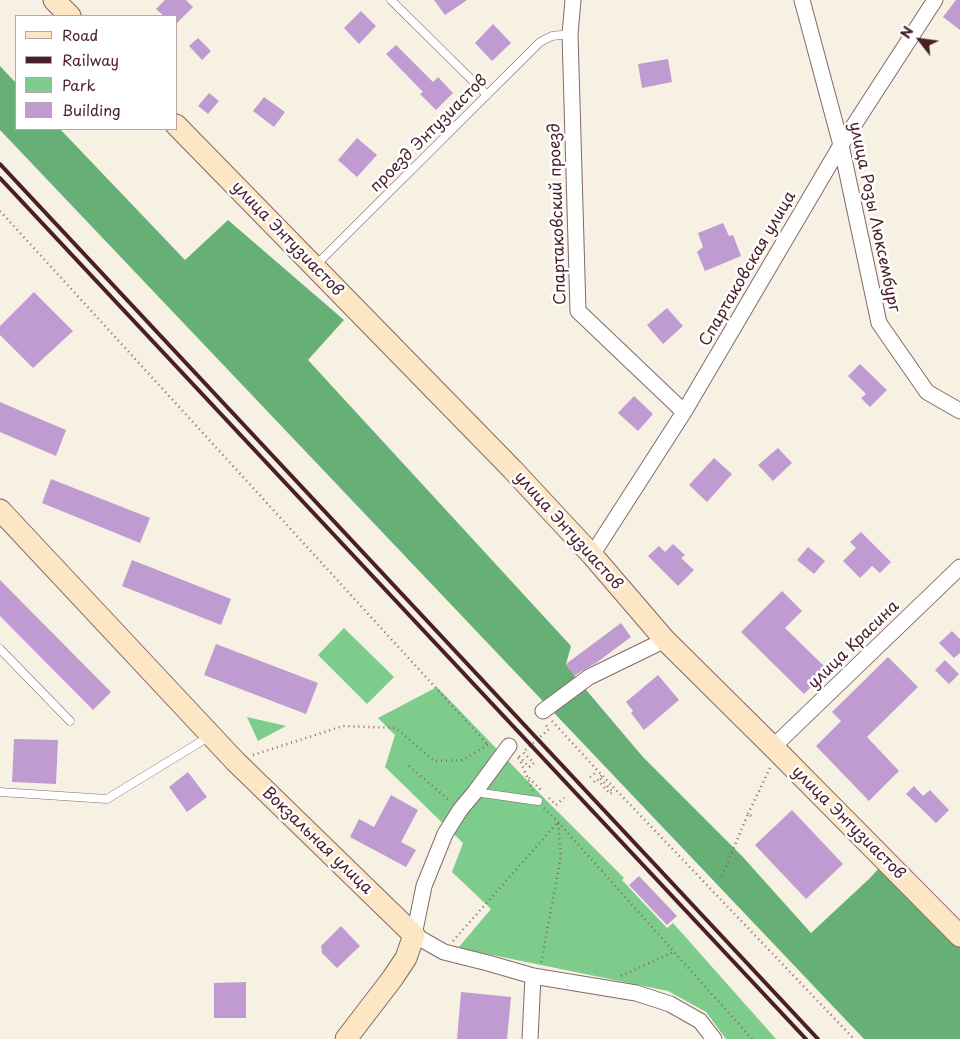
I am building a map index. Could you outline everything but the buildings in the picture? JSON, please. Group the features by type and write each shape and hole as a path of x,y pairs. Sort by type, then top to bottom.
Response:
{"street":[{"path":"54,0 69,15"},
{"name":"Спартаковский проезд","path":"573,0 570,34 578,310 684,412"},
{"name":"улица Розы Люксембург","path":"802,0 841,145 879,323 927,392 960,411"},
{"name":"Спартаковская улица","path":"592,555 684,412 841,145 934,0"},
{"name":"улица Энтузиастов","path":"178,127 512,469 592,555 665,640 960,936"},
{"name":"Вокзальная улица","path":"0,510 210,736 414,935 444,952 536,977 636,993 670,1004 700,1021 714,1039"},
{"name":"улица Красина","path":"776,750 960,567"},
{"path":"543,711 589,677 665,640"},
{"path":"346,1039 406,958 414,935 424,886 445,834 460,810 509,747"},
{"path":"530,1039 536,977"}],"lane":[{"path":"391,0 487,95"},
{"name":"проезд Энтузиастов","path":"314,266 540,42 552,36 570,34"},
{"path":"0,649 70,721"},
{"path":"0,792 107,799 210,736"},
{"path":"475,792 538,801"}],"path":[{"path":"0,211 488,745"},
{"path":"235,761 343,726 396,728 434,761 462,760 488,745 500,744 509,747 529,767 534,763 523,752 549,729 537,716 543,711 854,1039"},
{"path":"509,747 520,760 538,801 752,1039"},
{"path":"722,876 776,750"},
{"path":"409,766 444,796"},
{"path":"590,777 598,770"},
{"path":"594,782 597,780 610,794 613,792 599,777 602,775"},
{"path":"556,805 564,798"},
{"path":"748,814 753,817"},
{"path":"444,952 558,822"},
{"path":"536,977 561,856 558,822"},
{"path":"598,987 674,952"}],"green space":[{"path":"0,66 15,82 15,130 61,130 185,260 228,220 344,320 308,360 571,646 566,664 643,757 742,856 811,933 881,866 960,946 960,1039 864,1039 0,130"},
{"path":"344,628 394,677 367,704 318,655"},
{"path":"437,687 624,878 622,880 667,928 673,923 776,1039 726,1039 706,1012 668,991 458,948 491,909 452,872 463,843 385,767 395,735 378,718"},
{"path":"247,717 286,726 258,741"}],"railway":[{"path":"0,164 818,1039"},
{"path":"0,178 806,1039"}]}
